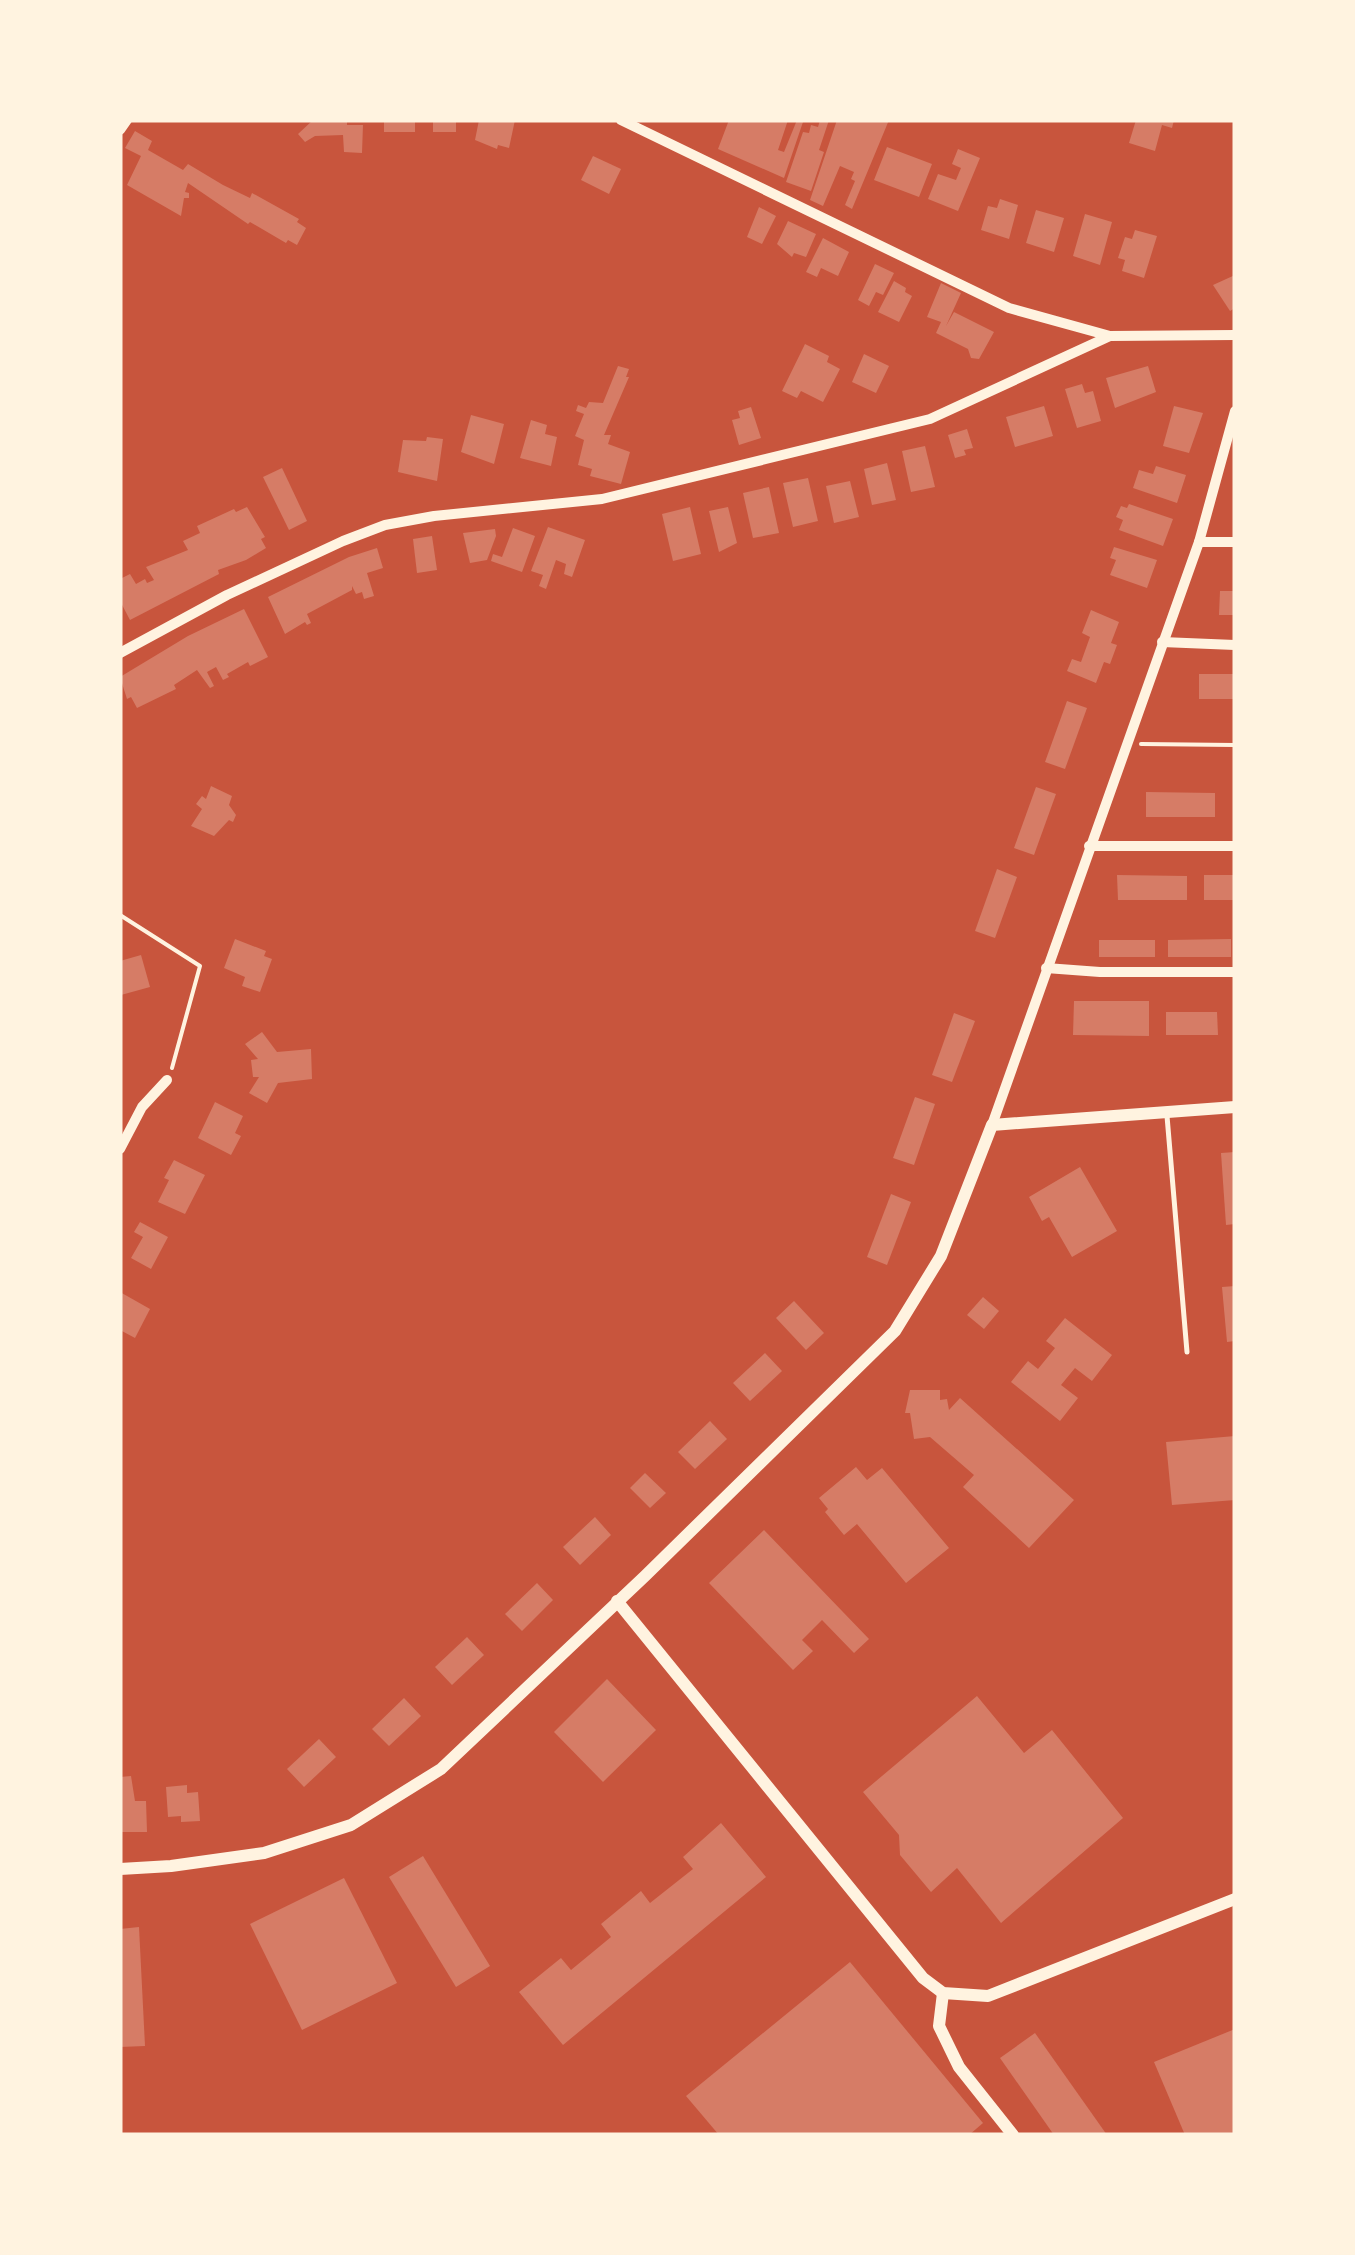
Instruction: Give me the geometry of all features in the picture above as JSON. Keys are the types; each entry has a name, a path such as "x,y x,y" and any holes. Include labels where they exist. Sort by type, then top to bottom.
{"street":[{"path":"120,130 128,120"},
{"path":"621,120 1009,308 1110,336 1235,335"},
{"path":"120,653 227,595 366,532 422,518 602,499 930,419 1110,336"},
{"path":"120,1869 264,1853 350,1825 441,1769 894,1332 941,1256 992,1125 1199,542 1235,411"},
{"path":"1199,542 1235,542"},
{"path":"1162,642 1235,645"},
{"path":"1089,846 1235,846"},
{"path":"1046,968 1235,972"},
{"path":"120,1149 142,1107 168,1080"},
{"path":"992,1125 1235,1107"},
{"path":"617,1602 923,1978 943,1993 988,1996 1235,1899"},
{"path":"943,1993 939,2026 959,2068 1013,2135"}],"lane":[{"path":"1167,1114 1187,1352"}],"path":[{"path":"1126,744 1235,746"},
{"path":"120,916 200,966 168,1080"}],"building":[{"path":"313,120 347,120 347,125 363,125 362,153 344,152 343,135 315,136 305,142 298,134"},
{"path":"384,120 415,120 415,132 384,132"},
{"path":"433,120 456,120 456,132 433,132"},
{"path":"479,120 515,120 509,148 498,145 497,149 475,140"},
{"path":"729,120 788,120 778,150 784,152 797,120 803,122 784,178 718,149"},
{"path":"820,120 829,120 819,150 824,152 811,191 786,182 803,132 809,133 811,125 818,127"},
{"path":"837,120 889,120 852,209 845,205 855,181 851,179 854,172 840,166 823,206 810,200"},
{"path":"1136,120 1174,120 1172,128 1162,125 1155,151 1129,143"},
{"path":"135,131 152,141 148,150 183,170 188,164 223,185 250,198 252,193 299,219 297,222 306,228 297,245 248,224 188,183 185,192 189,198 184,198 181,216 127,185 141,156 125,148"},
{"path":"887,147 932,164 919,197 874,180"},
{"path":"958,149 980,158 958,211 928,199 938,174 956,180 961,168 952,164"},
{"path":"593,156 621,169 609,194 581,180"},
{"path":"1000,199 1018,205 1009,239 981,230 988,206 997,208"},
{"path":"759,207 776,216 762,244 747,237"},
{"path":"1036,210 1064,218 1054,252 1026,243"},
{"path":"1085,214 1112,222 1100,265 1073,256"},
{"path":"788,221 816,234 806,257 794,253 792,257 777,244"},
{"path":"1135,230 1157,236 1144,278 1122,271 1125,260 1118,258 1125,237 1132,239"},
{"path":"823,238 849,252 838,276 821,268 817,277 806,272"},
{"path":"875,264 894,273 883,295 876,292 869,306 858,300"},
{"path":"1235,275 1235,308 1230,311 1213,285"},
{"path":"894,281 912,296 899,322 878,312"},
{"path":"941,283 961,293 946,326 954,312 994,332 979,359 971,358 968,349 936,333 941,322 927,317"},
{"path":"805,344 829,356 827,362 840,369 823,402 801,391 797,398 782,391"},
{"path":"864,354 889,366 876,393 852,382"},
{"path":"618,366 629,369 629,377 604,435 611,435 608,444 630,452 621,484 590,476 592,469 578,465 584,440 575,436 584,414 576,411 578,405 586,408 589,402 603,403"},
{"path":"1148,366 1156,392 1115,408 1106,378"},
{"path":"1082,384 1085,393 1093,391 1101,421 1077,428 1065,389"},
{"path":"1044,406 1053,436 1015,447 1006,417"},
{"path":"1174,406 1203,413 1189,453 1163,446"},
{"path":"751,407 761,438 739,445 732,420 740,418 738,411"},
{"path":"471,415 504,424 494,464 461,452"},
{"path":"531,420 547,425 545,434 557,437 551,466 520,458"},
{"path":"967,429 973,448 955,458 948,435"},
{"path":"427,437 443,439 437,481 398,472 403,440 426,441"},
{"path":"925,446 935,487 911,492 902,451"},
{"path":"887,463 896,500 872,505 864,469"},
{"path":"1156,466 1186,475 1177,503 1133,488 1139,470 1153,474"},
{"path":"282,468 307,521 289,530 263,477"},
{"path":"808,478 818,521 793,527 783,483"},
{"path":"850,481 859,517 834,523 826,486"},
{"path":"769,487 779,533 753,538 743,493"},
{"path":"1129,504 1173,519 1163,546 1119,530 1123,520 1116,517 1121,506 1127,508"},
{"path":"247,507 265,537 261,539 266,548 218,570 219,574 130,620 120,601 120,579 130,574 136,584 154,580 146,567 188,550 183,541 200,533 197,526"},
{"path":"690,507 701,554 673,561 662,514"},
{"path":"728,507 737,543 719,552 709,511"},
{"path":"548,527 585,540 572,577 564,574 566,564 556,560 546,589 539,586 543,575 531,571"},
{"path":"513,528 535,536 522,572 491,561 493,554 502,557"},
{"path":"495,529 487,560 470,563 463,533"},
{"path":"432,536 437,570 417,573 413,539"},
{"path":"1114,547 1157,560 1147,588 1110,575 1116,560 1110,558"},
{"path":"377,548 383,568 367,573 374,596 364,599 362,592 356,594 352,586 352,590 307,614 311,623 305,622 285,634 268,597 349,557"},
{"path":"1220,591 1235,591 1235,615 1219,615"},
{"path":"244,609 268,657 250,666 248,662 223,680 216,667 207,672 214,686 210,688 197,670 174,685 176,689 137,708 131,697 127,699 120,677 188,636"},
{"path":"1091,610 1119,622 1111,643 1117,645 1110,664 1104,662 1096,683 1067,671 1072,659 1081,662 1090,637 1082,633"},
{"path":"1199,674 1235,674 1235,699 1199,699"},
{"path":"1067,701 1087,708 1065,769 1045,762"},
{"path":"211,786 232,796 229,805 236,815 214,836 191,826 202,809 196,804 202,796 206,799"},
{"path":"1036,787 1056,794 1034,855 1014,848"},
{"path":"1146,792 1215,793 1215,817 1146,817"},
{"path":"997,869 1017,877 995,938 975,931"},
{"path":"1117,875 1187,876 1187,900 1118,900"},
{"path":"1204,875 1235,875 1235,900 1204,900"},
{"path":"235,939 266,951 264,956 272,959 260,992 242,986 245,977 224,968"},
{"path":"1231,939 1231,957 1168,957 1168,940"},
{"path":"1099,940 1155,940 1155,957 1099,957"},
{"path":"141,955 150,987 121,995 120,961"},
{"path":"1074,1001 1149,1001 1149,1036 1073,1035"},
{"path":"1166,1012 1217,1012 1218,1035 1166,1035"},
{"path":"954,1013 975,1021 952,1082 932,1075"},
{"path":"262,1032 277,1052 311,1049 312,1079 278,1083 267,1103 249,1093 259,1077 253,1077 251,1060 258,1059 245,1044"},
{"path":"915,1097 935,1104 914,1165 893,1158"},
{"path":"215,1102 243,1116 235,1133 241,1136 231,1155 198,1138"},
{"path":"1235,1152 1235,1224 1226,1225 1221,1153"},
{"path":"174,1160 205,1175 185,1214 158,1202"},
{"path":"1080,1167 1117,1231 1072,1257 1049,1217 1042,1221 1029,1197"},
{"path":"891,1194 911,1202 887,1265 867,1257"},
{"path":"140,1222 168,1237 151,1269 131,1258 143,1237 134,1232"},
{"path":"1235,1286 1235,1341 1227,1342 1222,1287"},
{"path":"120,1292 150,1309 135,1338 120,1330"},
{"path":"983,1297 999,1311 984,1329 967,1315"},
{"path":"794,1301 824,1333 806,1350 776,1318"},
{"path":"1065,1318 1112,1355 1092,1381 1075,1368 1061,1385 1078,1398 1060,1421 1011,1382 1028,1361 1038,1369 1055,1348 1046,1341"},
{"path":"765,1353 782,1371 750,1401 733,1383"},
{"path":"910,1390 940,1390 940,1400 947,1399 949,1410 960,1398 1074,1500 1029,1548 963,1487 974,1475 930,1437 914,1439 910,1413 905,1413"},
{"path":"710,1421 727,1439 695,1469 678,1452"},
{"path":"1235,1436 1235,1500 1172,1505 1166,1442"},
{"path":"856,1467 867,1480 882,1468 949,1548 906,1583 857,1524 844,1535 825,1512 828,1509 819,1498"},
{"path":"645,1473 666,1493 650,1508 630,1488"},
{"path":"595,1517 611,1535 580,1565 563,1547"},
{"path":"764,1530 869,1639 854,1653 822,1620 802,1640 813,1651 793,1670 709,1583"},
{"path":"537,1583 553,1600 522,1631 505,1614"},
{"path":"467,1637 484,1655 452,1685 435,1667"},
{"path":"607,1679 656,1730 603,1782 554,1732"},
{"path":"977,1696 1024,1753 1052,1730 1123,1818 1001,1923 957,1868 931,1892 900,1855 899,1835 863,1792"},
{"path":"404,1698 421,1716 389,1746 372,1729"},
{"path":"319,1739 336,1757 304,1787 287,1769"},
{"path":"131,1776 135,1801 146,1801 147,1832 120,1832 120,1777"},
{"path":"187,1785 187,1793 198,1792 200,1821 181,1822 181,1816 168,1817 166,1787"},
{"path":"721,1823 766,1877 563,2045 519,1992 561,1958 571,1970 611,1937 601,1924 641,1891 650,1903 693,1869 683,1857"},
{"path":"423,1856 490,1966 456,1987 389,1877"},
{"path":"344,1878 397,1983 302,2030 250,1924"},
{"path":"139,1927 145,2046 120,2047 120,1929"},
{"path":"850,1962 983,2123 969,2135 719,2135 686,2096"},
{"path":"1235,2029 1235,2135 1185,2135 1154,2062"},
{"path":"1035,2033 1107,2135 1054,2135 1000,2058"}]}
